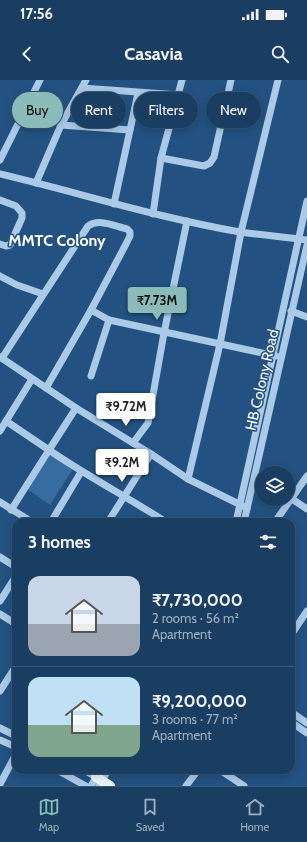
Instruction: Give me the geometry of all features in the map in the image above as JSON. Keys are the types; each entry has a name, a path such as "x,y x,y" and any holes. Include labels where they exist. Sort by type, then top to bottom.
{"street":[{"path":"0,160 40,80"},
{"path":"63,123 86,80"},
{"path":"180,92 182,80"},
{"path":"162,158 204,166 210,163 214,157 230,80"},
{"path":"188,479 220,344 241,232 278,80"},
{"path":"82,88 134,93"},
{"path":"114,204 134,112"},
{"path":"63,125 130,130"},
{"path":"36,182 61,128"},
{"path":"153,214 162,158 170,128"},
{"path":"0,174 36,182 153,214 241,232 307,240"},
{"path":"0,200 20,209 22,218 10,245 6,246 0,244"},
{"path":"238,518 244,507 272,355 307,201"},
{"path":"133,443 148,423 164,333 187,221"},
{"path":"46,388 91,310 130,236 130,232 127,229 99,222 92,223 88,226 1,357 32,379 76,408 151,454 188,479 244,507"},
{"name":"HB Colony Road","path":"244,518 244,507 307,245"},
{"path":"0,276 17,285 43,294"},
{"path":"91,310 109,320 280,357"},
{"path":"291,311 307,317"},
{"path":"91,376 109,320"},
{"path":"0,431 32,379"},
{"path":"12,510 76,408"},
{"path":"6,421 80,472 124,496 160,518"},
{"path":"110,518 151,454"},
{"path":"53,518 80,472"},
{"path":"295,494 307,476"},
{"path":"295,501 307,509"},
{"path":"0,502 25,518"},
{"path":"278,518 287,506"},
{"path":"0,557 12,564"},
{"path":"0,601 12,582"},
{"path":"0,614 12,622"},
{"path":"295,630 306,616"},
{"path":"0,691 12,672"},
{"path":"295,715 307,723"},
{"path":"295,725 307,733"},
{"path":"0,728 12,734"},
{"path":"0,740 12,745"},
{"path":"0,784 12,762"},
{"path":"64,774 86,786"},
{"path":"89,774 99,781"},
{"path":"186,786 195,774"},
{"path":"226,774 244,786"}],"shaded area":[{"path":"52,451 74,467 50,505 27,489"}],"district":[{"name":"MMTC Colony","path":"57,240"}]}
